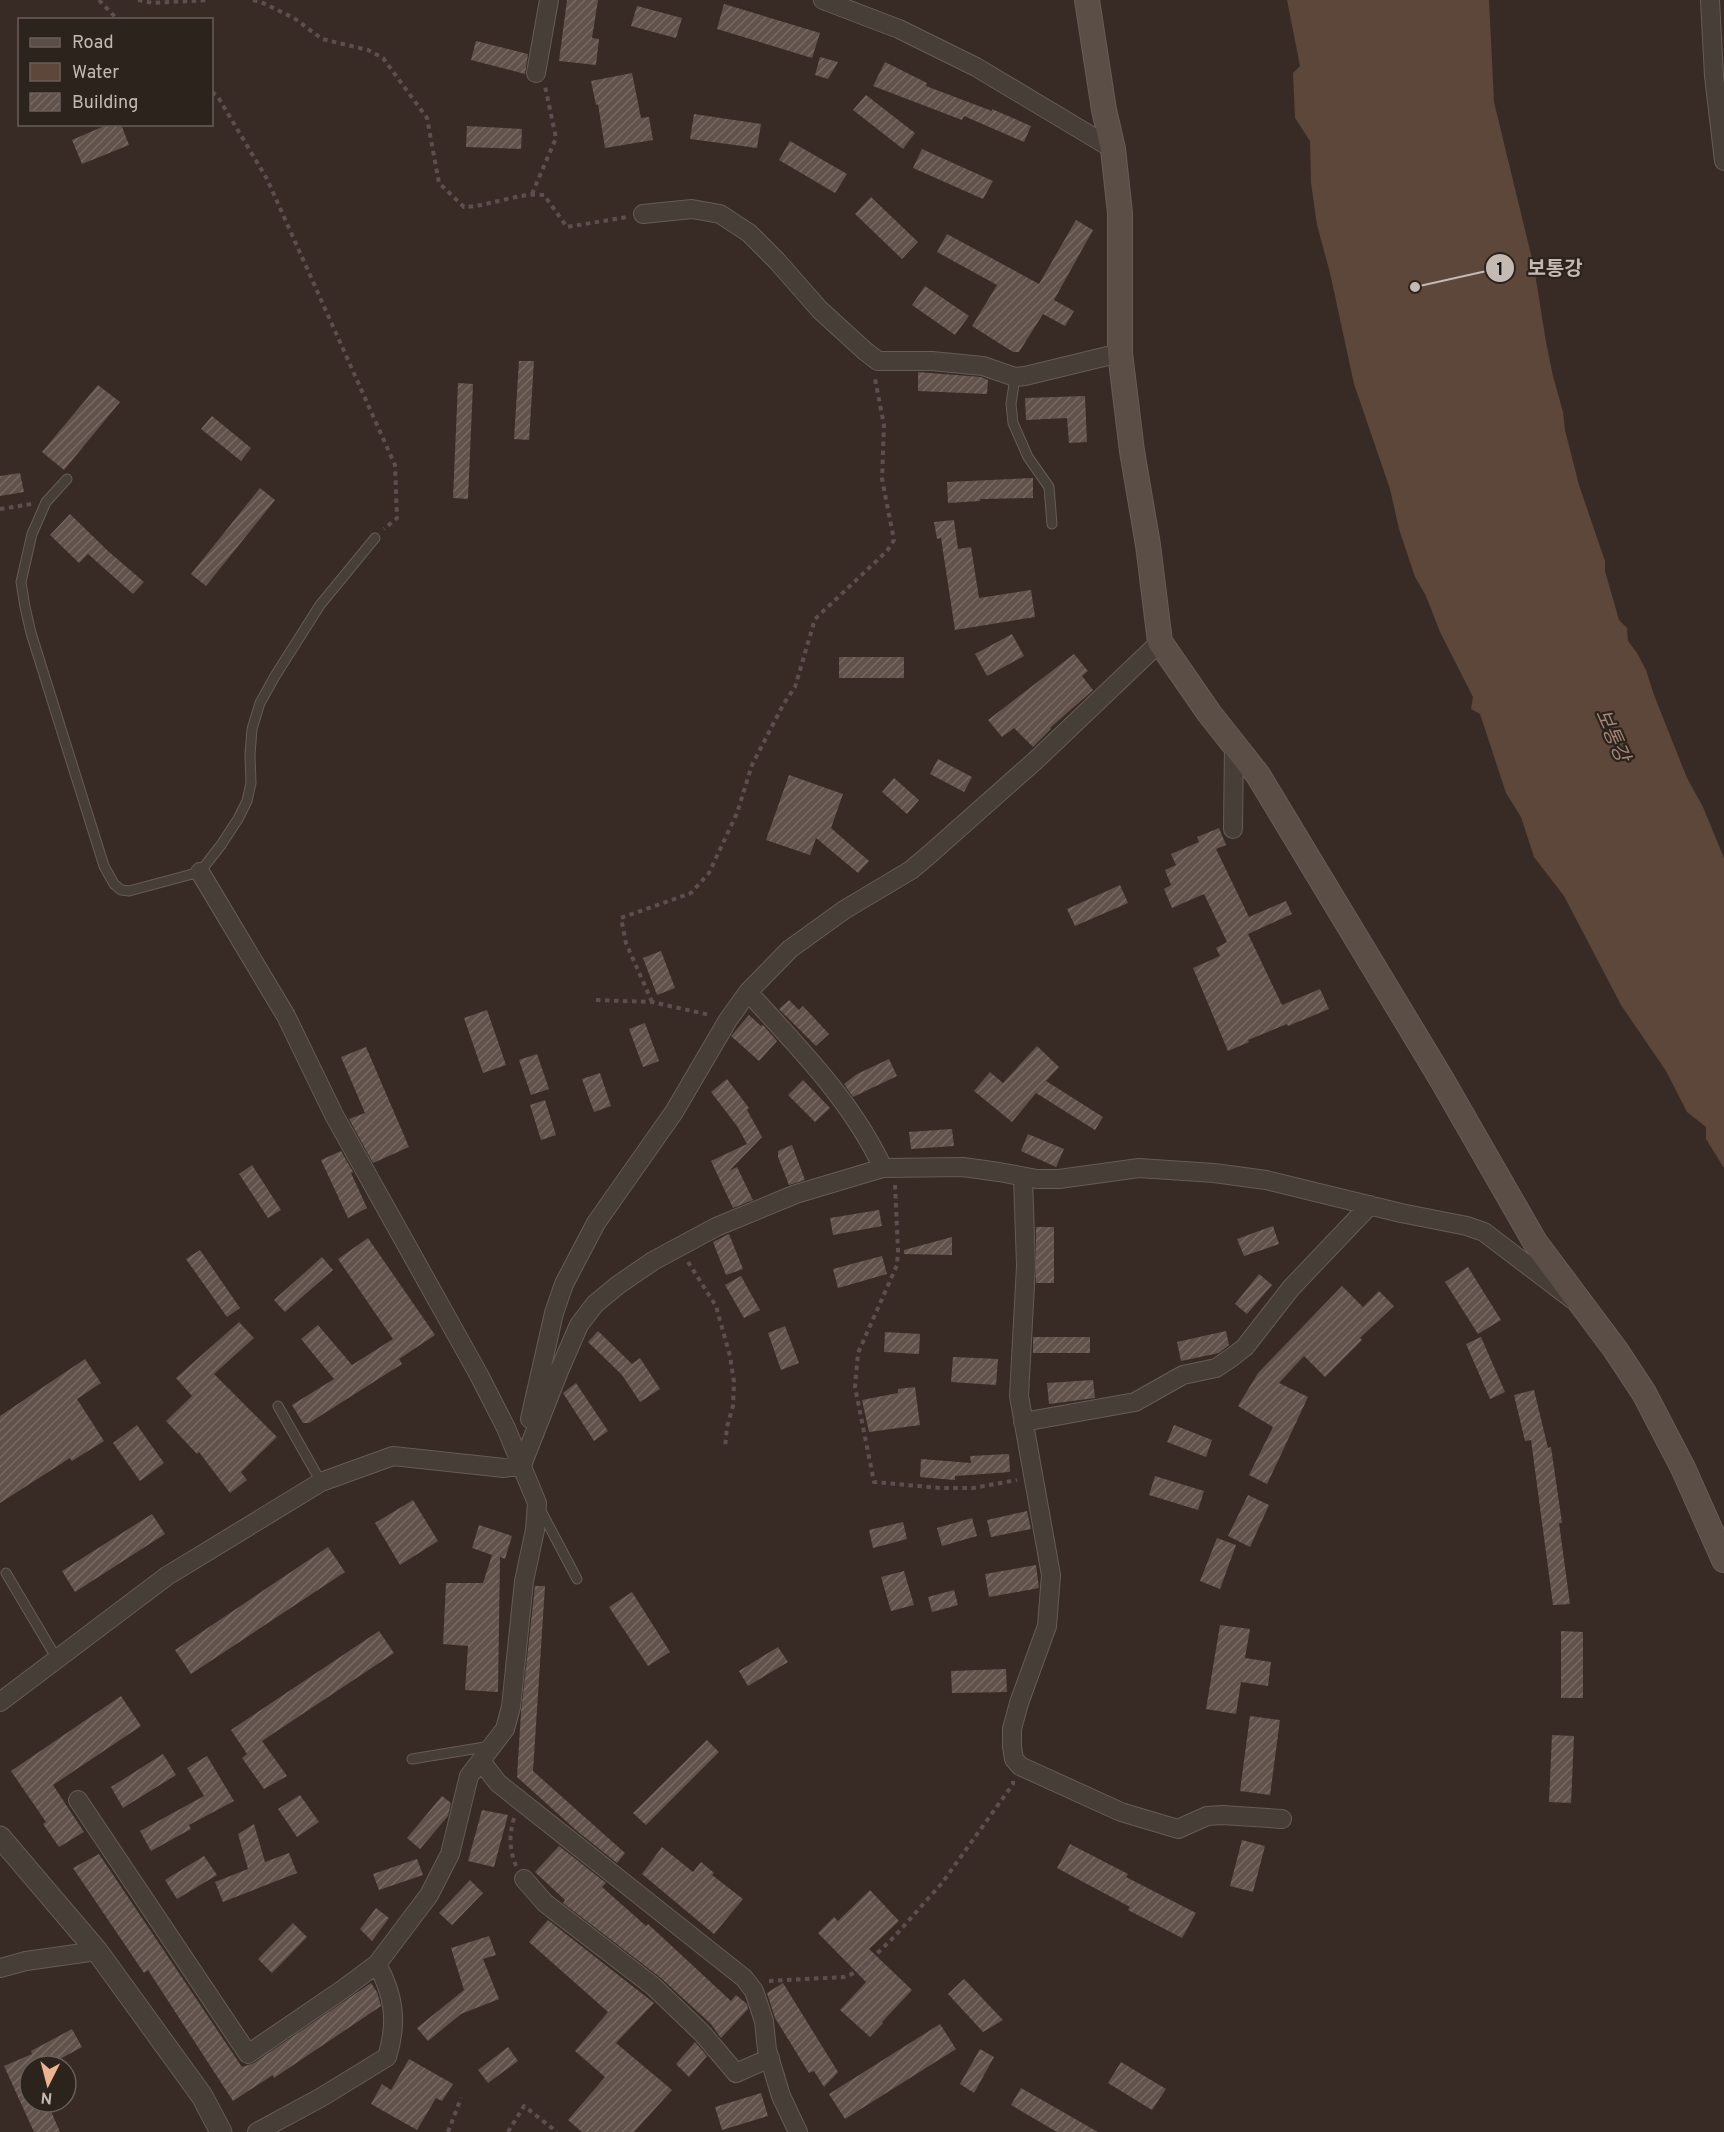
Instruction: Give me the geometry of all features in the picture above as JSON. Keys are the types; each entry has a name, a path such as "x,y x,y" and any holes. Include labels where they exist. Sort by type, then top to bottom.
{"main road":[{"path":"1087,0 1104,110 1113,149 1120,213 1120,353 1160,642 1209,713 1258,775 1442,1080 1536,1242 1615,1349 1644,1393 1683,1468 1724,1560"}],"street":[{"path":"536,73 549,0"},
{"path":"823,0 898,29 976,67 1113,149"},
{"path":"1710,0 1714,76 1724,161"},
{"path":"643,214 692,209 720,214 749,233 820,310 878,361 932,361 983,366 1015,377 1120,353"},
{"path":"522,1465 541,1366 564,1284 596,1223 674,1112 728,1020 748,992 790,949 844,910 911,870 930,854 1044,753 1160,642"},
{"path":"1233,828 1234,745"},
{"path":"78,1800 248,2054 377,1964 429,1895 450,1854 470,1776 505,1729 511,1707 524,1581 535,1530 537,1503 506,1428 479,1375 334,1115 285,1016 200,872"},
{"path":"748,992 819,1070 888,1168"},
{"path":"522,1465 579,1325 595,1305 618,1285 653,1261 716,1227 796,1194 888,1168 963,1167 1023,1178 1059,1179 1139,1168 1166,1168 1266,1180 1467,1226 1484,1233 1583,1307"},
{"path":"1023,1178 1026,1266 1019,1396 1051,1575 1047,1626 1012,1729 1014,1759 1020,1766 1121,1812 1178,1829 1207,1816 1282,1819"},
{"path":"1023,1422 1135,1402 1183,1375 1216,1368 1224,1363 1245,1347 1291,1288 1370,1205"},
{"path":"0,1702 167,1576 321,1482 393,1456 504,1468 522,1465"},
{"path":"481,1761 498,1783 754,1991 764,2021 770,2058 781,2096 798,2132"},
{"path":"0,1836 98,1951 202,2096 221,2132"},
{"path":"524,1879 545,1903 652,1986 702,2033 736,2073 770,2058"},
{"path":"0,1968 26,1961 98,1951"},
{"path":"257,2132 320,2098 387,2057 392,2042 393,2008 388,1984 377,1964"}],"lane":[{"path":"1015,377 1011,404 1013,423 1028,457 1049,487 1052,524"},
{"path":"67,480 46,502 32,534 21,582 31,633 104,866 114,884 121,890 129,891 200,872 221,845 247,801 251,783 252,729 260,703 320,605 375,538"},
{"path":"278,1406 321,1482"},
{"path":"537,1503 577,1579"},
{"path":"6,1573 57,1659"},
{"path":"412,1760 493,1745"}],"path":[{"path":"99,0 116,18"},
{"path":"138,0 153,3 208,0"},
{"path":"253,0 294,18 322,39 368,50 383,58 427,118 439,183 464,207 532,194 544,195 567,227 643,214"},
{"path":"532,194 556,138 543,75 536,73"},
{"path":"213,93 218,97 267,179 395,465 397,518 375,538"},
{"path":"652,1002 626,943 621,918 691,893 709,873 737,813 752,765 783,705 795,687 815,619 887,551 894,540 882,479 884,424 874,372 878,361"},
{"path":"0,509 46,502"},
{"path":"596,1000 652,1002 728,1020"},
{"path":"888,1168 898,1224 897,1265 858,1353 855,1387 874,1482 940,1488 973,1488 1033,1477"},
{"path":"678,1247 716,1306 730,1356 734,1382 733,1406 727,1426 725,1448"},
{"path":"747,1983 844,1977 859,1971 894,1937 942,1883 1013,1784 1014,1759"},
{"path":"520,1800 510,1832 509,1849 524,1879"},
{"path":"448,2132 461,2098"},
{"path":"507,2132 524,2106 557,2132"}],"water":[{"path":"1287,0 1489,0 1494,102 1534,267 1553,376 1579,485 1605,561 1605,571 1619,620 1627,628 1628,641 1646,670 1687,778 1703,807 1724,858 1724,1168 1706,1139 1706,1127 1687,1112 1666,1071 1621,1005 1564,896 1534,857 1521,817 1506,793 1480,714 1471,709 1473,697 1415,577 1399,529 1390,489 1354,384 1317,225 1311,183 1310,141 1295,118 1293,73 1300,66"}],"building":[{"path":"567,0 598,0 592,38 599,39 596,65 559,61"},
{"path":"724,4 820,33 812,58 717,29"},
{"path":"637,6 682,18 676,38 631,26"},
{"path":"476,41 528,54 525,74 471,60"},
{"path":"820,57 838,62 828,79 815,75"},
{"path":"885,62 927,83 926,86 992,111 992,109 1031,126 1024,142 964,116 962,120 873,86"},
{"path":"632,73 641,118 649,117 653,140 605,148 598,104 596,105 591,81"},
{"path":"866,95 915,133 903,149 853,110"},
{"path":"694,114 761,124 757,148 690,139"},
{"path":"104,126 122,126 129,145 82,164 72,140"},
{"path":"467,126 522,129 521,149 466,147"},
{"path":"790,141 847,174 835,193 779,160"},
{"path":"922,149 993,181 983,199 913,168"},
{"path":"871,197 918,242 902,259 855,214"},
{"path":"1076,220 1093,230 1054,300 1074,311 1065,326 1043,314 1019,352 1013,352 972,326 997,285 937,252 947,234 1039,284"},
{"path":"925,286 969,316 955,335 912,305"},
{"path":"519,361 534,361 529,440 514,439"},
{"path":"918,372 981,377 988,380 987,394 918,391"},
{"path":"458,383 473,384 468,499 453,498"},
{"path":"98,385 120,402 64,470 42,452"},
{"path":"1085,396 1087,442 1069,443 1067,418 1026,420 1025,398"},
{"path":"212,416 251,448 241,461 201,429"},
{"path":"20,473 24,492 0,496 0,476"},
{"path":"1033,478 1033,498 980,499 980,501 948,503 947,482"},
{"path":"260,488 275,500 206,586 191,574"},
{"path":"70,514 144,582 133,594 88,554 79,563 50,535"},
{"path":"954,520 958,549 971,547 979,598 1031,590 1035,617 955,630 941,538 937,539 934,522"},
{"path":"1012,634 1024,656 987,676 975,654"},
{"path":"1074,654 1088,671 1082,676 1093,690 1050,728 1033,747 1014,728 1002,737 988,720"},
{"path":"839,657 904,657 904,678 839,678"},
{"path":"938,759 972,777 964,792 930,774"},
{"path":"789,775 843,794 831,828 869,861 858,873 816,838 810,855 766,840"},
{"path":"894,778 919,800 907,814 882,792"},
{"path":"1219,828 1226,845 1216,849 1249,917 1286,901 1292,914 1248,934 1282,1005 1320,989 1329,1009 1248,1040 1249,1042 1228,1051 1193,968 1220,956 1216,948 1227,942 1204,894 1172,908 1164,889 1171,885 1165,870 1176,865 1171,854 1199,842 1197,837"},
{"path":"1120,885 1128,903 1075,926 1067,909"},
{"path":"661,951 675,988 657,995 643,958"},
{"path":"789,1000 799,1010 803,1006 829,1034 816,1046 779,1009"},
{"path":"487,1010 506,1065 483,1073 464,1018"},
{"path":"749,1015 761,1026 763,1025 777,1041 759,1061 731,1036"},
{"path":"645,1023 659,1061 643,1067 629,1029"},
{"path":"1037,1046 1059,1067 1046,1081 1103,1117 1095,1130 1036,1093 1012,1122 974,1091 990,1072 1003,1083"},
{"path":"366,1047 409,1147 373,1163 349,1119 365,1113 341,1057"},
{"path":"537,1054 549,1089 531,1095 519,1060"},
{"path":"889,1059 897,1076 853,1097 844,1084 857,1074"},
{"path":"600,1073 611,1106 594,1112 582,1079"},
{"path":"727,1079 749,1108 747,1110 762,1137 729,1171 737,1167 753,1200 733,1208 711,1161 747,1144 737,1126 711,1092"},
{"path":"803,1080 830,1108 815,1122 788,1095"},
{"path":"545,1100 556,1135 541,1140 530,1105"},
{"path":"952,1129 954,1146 911,1149 909,1132"},
{"path":"1028,1134 1064,1149 1056,1167 1021,1151"},
{"path":"792,1145 805,1180 789,1185 778,1157 778,1151"},
{"path":"341,1151 353,1172 351,1173 367,1208 348,1218 321,1160"},
{"path":"252,1165 281,1210 268,1218 239,1174"},
{"path":"879,1210 882,1226 833,1235 830,1218"},
{"path":"1273,1226 1279,1244 1244,1256 1237,1239"},
{"path":"1036,1227 1054,1227 1054,1283 1036,1283"},
{"path":"729,1234 743,1269 726,1275 713,1242"},
{"path":"952,1237 952,1255 904,1254 904,1250"},
{"path":"368,1238 435,1335 399,1359 402,1364 309,1423 303,1423 292,1405 334,1379 301,1339 318,1325 352,1365 393,1339 338,1259"},
{"path":"200,1250 240,1308 227,1317 186,1259"},
{"path":"882,1256 887,1274 838,1288 833,1269"},
{"path":"322,1257 333,1270 285,1312 274,1300"},
{"path":"1468,1267 1501,1320 1478,1334 1445,1282"},
{"path":"1259,1274 1272,1285 1247,1314 1235,1304"},
{"path":"741,1276 760,1310 744,1318 725,1285"},
{"path":"1342,1286 1363,1307 1379,1291 1394,1306 1360,1338 1362,1340 1325,1377 1304,1356 1279,1383 1308,1397 1267,1484 1249,1475 1273,1427 1238,1406 1258,1373"},
{"path":"239,1322 254,1338 214,1374 277,1437 241,1472 247,1480 230,1493 199,1452 197,1454 166,1421 192,1396 176,1378"},
{"path":"785,1326 799,1363 781,1370 768,1333"},
{"path":"598,1331 632,1364 640,1358 660,1389 640,1402 622,1375 588,1342"},
{"path":"1226,1331 1229,1345 1219,1353 1181,1361 1177,1342"},
{"path":"885,1332 920,1334 919,1354 884,1352"},
{"path":"1033,1337 1090,1337 1090,1353 1033,1353"},
{"path":"1481,1337 1505,1392 1490,1399 1466,1344"},
{"path":"953,1357 998,1359 996,1385 951,1382"},
{"path":"85,1359 101,1383 77,1399 104,1441 72,1461 70,1458 0,1503 0,1416"},
{"path":"1093,1380 1095,1398 1049,1404 1047,1383"},
{"path":"576,1383 608,1431 594,1441 563,1393"},
{"path":"915,1387 920,1425 869,1432 862,1400 898,1393 898,1389"},
{"path":"1534,1390 1548,1448 1551,1447 1570,1604 1553,1605 1531,1440 1525,1441 1514,1395"},
{"path":"137,1425 164,1463 140,1481 113,1443"},
{"path":"1174,1425 1212,1440 1206,1457 1167,1442"},
{"path":"1009,1454 1010,1472 955,1476 955,1480 920,1477 921,1459 971,1463 970,1456"},
{"path":"1155,1476 1204,1491 1198,1510 1149,1495"},
{"path":"1248,1495 1269,1505 1250,1547 1228,1536"},
{"path":"413,1500 438,1541 400,1565 375,1523"},
{"path":"1027,1511 1031,1529 991,1537 987,1520"},
{"path":"152,1514 165,1534 75,1592 62,1571"},
{"path":"972,1518 977,1536 942,1546 937,1528"},
{"path":"903,1522 907,1539 873,1548 869,1530"},
{"path":"479,1525 512,1536 505,1559 500,1557 498,1692 465,1690 468,1646 443,1644 446,1583 483,1583 492,1555 472,1548"},
{"path":"1217,1538 1236,1545 1220,1589 1200,1581"},
{"path":"328,1547 345,1572 191,1674 175,1650"},
{"path":"1036,1565 1039,1588 989,1597 985,1574"},
{"path":"904,1571 914,1605 891,1611 881,1577"},
{"path":"535,1586 545,1586 533,1771 625,1853 617,1863 577,1831 517,1777 521,1712"},
{"path":"954,1590 958,1605 932,1612 928,1597"},
{"path":"632,1592 670,1652 648,1666 609,1607"},
{"path":"1220,1625 1250,1629 1245,1658 1271,1662 1268,1686 1241,1682 1236,1714 1206,1709"},
{"path":"379,1631 394,1653 262,1741 287,1776 264,1789 242,1758 247,1754 231,1730"},
{"path":"1561,1631 1583,1632 1583,1698 1561,1698"},
{"path":"778,1647 788,1662 748,1686 739,1671"},
{"path":"1006,1669 1007,1692 952,1693 951,1671"},
{"path":"121,1696 141,1726 53,1785 84,1832 59,1847 43,1824 46,1822 11,1771"},
{"path":"1250,1716 1280,1720 1270,1795 1240,1791"},
{"path":"1552,1735 1574,1736 1571,1803 1549,1802"},
{"path":"707,1740 719,1752 646,1825 633,1813"},
{"path":"163,1754 176,1775 123,1808 111,1787"},
{"path":"207,1756 234,1801 189,1825 191,1829 151,1851 140,1831 204,1796 187,1768"},
{"path":"300,1795 319,1822 297,1837 278,1809"},
{"path":"442,1796 451,1803 448,1816 420,1849 407,1838"},
{"path":"482,1810 508,1815 494,1867 468,1861"},
{"path":"254,1824 265,1862 289,1853 297,1873 223,1902 215,1882 248,1869 238,1834"},
{"path":"1242,1840 1265,1846 1253,1892 1230,1886"},
{"path":"1070,1844 1128,1874 1126,1877 1196,1913 1182,1938 1128,1910 1130,1907 1057,1868"},
{"path":"559,1846 606,1883 602,1887 646,1926 648,1924 731,2001 736,1995 747,2004 748,2009 721,2038 711,2024 661,1978 563,1903 565,1900 535,1872"},
{"path":"662,1847 693,1872 701,1862 714,1873 712,1875 743,1899 714,1934 642,1874"},
{"path":"99,1854 242,2067 254,2063 371,1983 377,1992 381,2006 274,2078 273,2075 233,2101 148,1970 144,1973 73,1868"},
{"path":"204,1856 217,1875 177,1899 165,1880"},
{"path":"417,1859 423,1875 379,1890 373,1874"},
{"path":"470,1880 483,1893 452,1925 439,1913"},
{"path":"870,1890 899,1921 869,1949 912,1990 870,2037 840,2010 866,1982 818,1933 834,1917 838,1921"},
{"path":"376,1908 389,1918 372,1941 360,1929"},
{"path":"548,1920 654,2003 616,2043 672,2090 634,2132 582,2132 568,2120 605,2077 575,2051 608,2012 529,1942"},
{"path":"293,1923 307,1937 272,1973 258,1959"},
{"path":"489,1936 496,1955 483,1959 499,1999 461,2014 428,2041 417,2028 464,1990 451,1948"},
{"path":"964,1979 1003,2020 983,2032 948,1994"},
{"path":"783,1983 838,2072 824,2087 814,2071 809,2073 775,2018 767,1993"},
{"path":"940,2024 956,2049 845,2119 829,2094"},
{"path":"72,2029 82,2047 69,2054 32,2054 31,2051"},
{"path":"695,2042 707,2056 689,2077 676,2064"},
{"path":"508,2047 518,2061 488,2083 478,2070"},
{"path":"980,2049 994,2057 974,2093 960,2084"},
{"path":"409,2059 453,2084 442,2101 436,2098 417,2130 371,2104 382,2084 391,2090"},
{"path":"18,2060 18,2097 4,2066"},
{"path":"1121,2062 1166,2089 1152,2110 1108,2083"},
{"path":"1021,2088 1098,2132 1057,2132 1011,2105"},
{"path":"761,2093 768,2116 722,2130 715,2107"},
{"path":"26,2114 52,2114 60,2132 34,2132"}],"place":[{"name":"보통강","path":"1415,287"}]}
